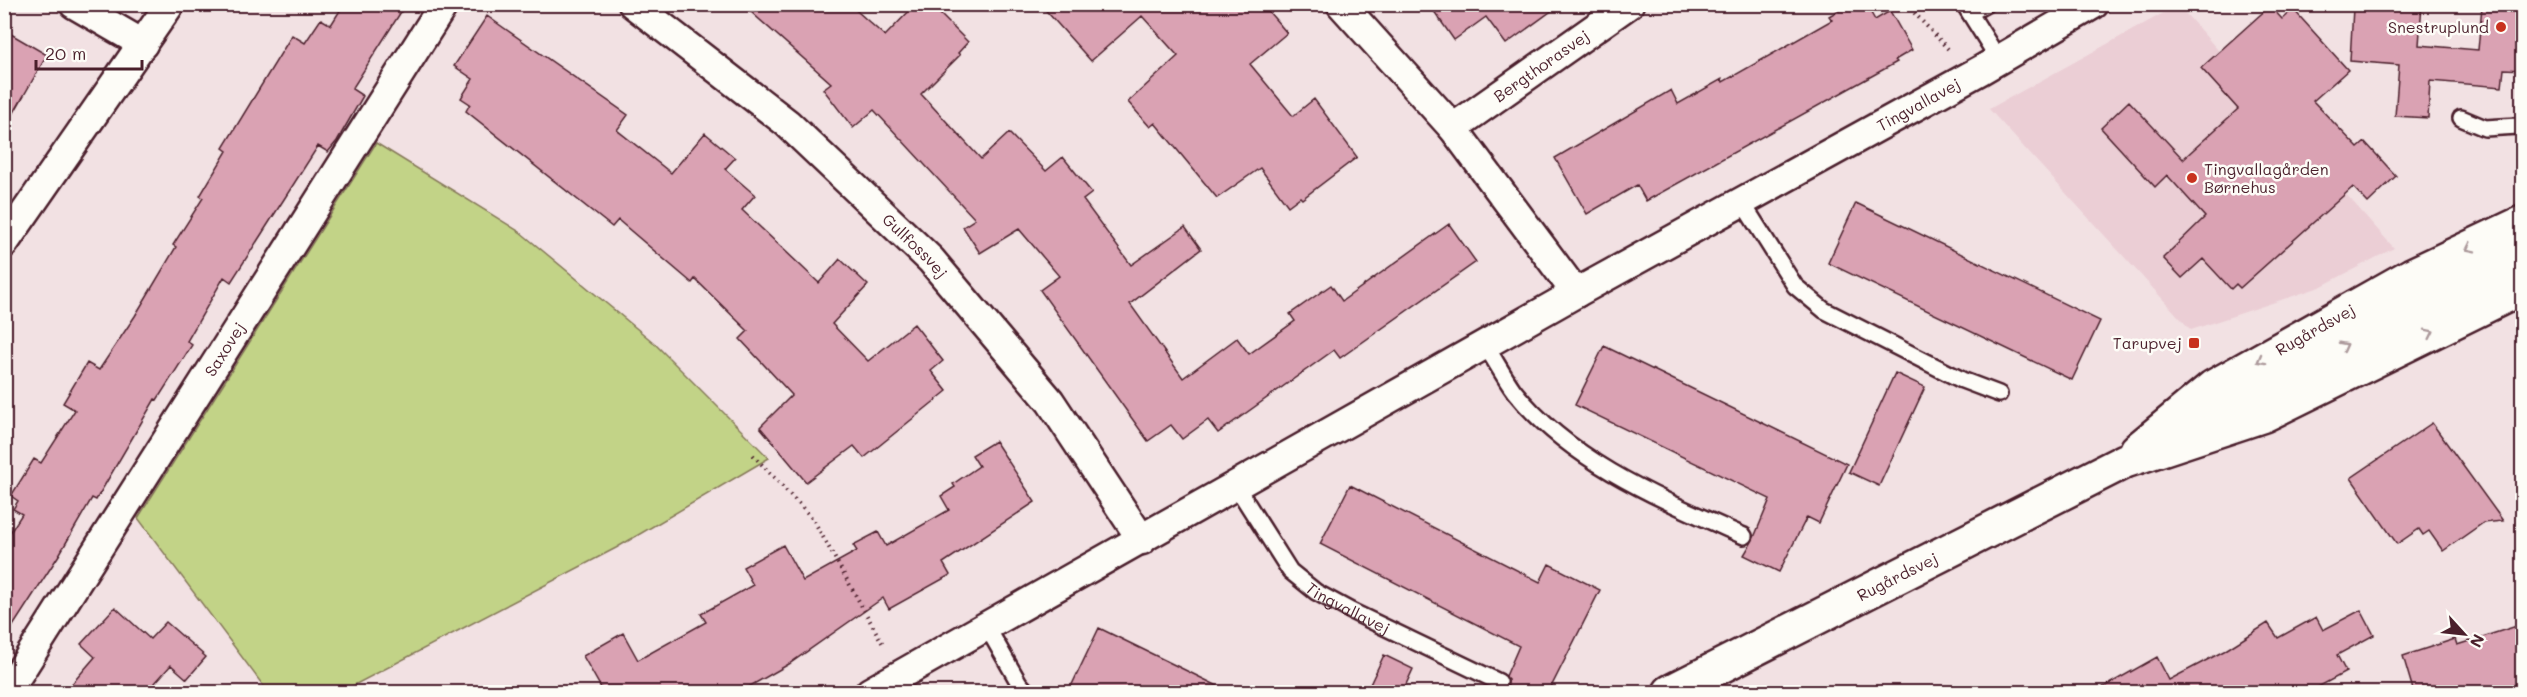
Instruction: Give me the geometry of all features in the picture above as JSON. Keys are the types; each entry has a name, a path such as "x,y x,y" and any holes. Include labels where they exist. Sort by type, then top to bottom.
{"main road":[{"name":"Rugårdsvej","path":"2124,461 2213,387 2412,275 2523,223"},
{"path":"2124,461 2523,252"},
{"name":"Rugårdsvej","path":"1670,693 2124,461 2264,415 2523,288"}],"street":[{"path":"74,4 143,44"},
{"path":"4,243 170,4"},
{"name":"Saxovej","path":"8,693 444,4"},
{"name":"Gullfossvej","path":"633,4 787,123 931,260 1050,401 1142,540"},
{"path":"1341,4 1453,128 1576,293"},
{"name":"Bergthorasvej","path":"1453,128 1629,4"},
{"name":"Tingvallavej","path":"870,693 1576,293 1999,60 2094,4"}],"lane":[{"path":"1986,4 1967,9 1999,60"},
{"path":"2461,118 2485,128 2518,126 2523,123"},
{"path":"1742,202 1795,286 1824,310 1930,365 1999,394"},
{"path":"1485,345 1514,391 1569,445 1619,478 1744,536"},
{"name":"Tingvallavej","path":"1236,486 1290,571 1316,592 1499,682"},
{"path":"987,627 1027,693"}],"path":[{"path":"1906,4 1972,75"},
{"path":"753,455 813,519 900,675"}],"shaded area":[{"name":"Tingvallagården Børnehus","path":"2178,5 2394,248 2320,287 2191,330 1989,109"}],"green space":[{"path":"376,143 520,232 653,342 769,458 616,548 341,692 268,692 138,518"}],"building":[{"path":"344,4 406,4 352,89 363,96 337,141 328,152 318,146 231,282 224,277 187,341 192,345 157,400 155,399 96,500 92,498 59,555 4,640 4,542 22,514 13,509 18,501 11,496 34,459 41,463 75,410 63,403 87,363 99,370 135,316 176,247 173,245 203,198 200,196 227,151 223,148 292,35 305,43 321,19 331,25"},
{"path":"742,4 849,4 885,36 916,4 930,4 968,42 958,53 960,55 921,94 981,159 1009,133 1046,171 1063,157 1092,193 1083,200 1131,265 1185,227 1201,249 1130,304 1183,378 1237,338 1249,354 1295,321 1290,314 1331,285 1342,301 1449,224 1476,262 1340,358 1334,350 1218,433 1208,420 1182,439 1171,425 1148,441 1040,290 1059,276 1019,229 980,253 963,227 975,219 874,110 853,128 823,89 831,83"},
{"path":"1040,4 1262,4 1287,33 1250,64 1293,116 1314,99 1357,157 1302,199 1300,197 1288,206 1260,168 1217,198 1155,123 1150,127 1128,102 1178,56 1142,16 1091,61"},
{"path":"1429,4 1561,4 1506,44 1486,17 1454,40"},
{"path":"1849,4 1866,4 1875,20 1890,11 1912,50 1895,60 1897,62 1646,201 1637,185 1587,214 1555,158 1671,90 1678,104 1722,79 1723,82 1832,20 1829,16"},
{"path":"2374,4 2422,4 2419,45 2478,50 2482,6 2523,9 2523,70 2504,69 2502,87 2430,81 2428,118 2395,116 2399,65 2350,61 2353,8 2374,9"},
{"path":"2270,6 2282,19 2293,9 2348,70 2313,101 2358,148 2365,142 2396,176 2368,203 2353,187 2240,288 2236,284 2231,289 2203,259 2182,278 2163,258 2205,217 2167,175 2155,187 2101,128 2129,101 2183,159 2238,109 2201,68"},
{"path":"487,16 628,115 617,130 671,173 705,133 735,158 725,169 755,195 742,210 819,283 840,259 868,285 832,324 868,361 914,324 943,361 931,371 947,391 864,458 854,446 806,482 760,427 792,395 740,339 748,331 695,279 692,283 618,220 612,227 466,111 470,104 461,98 473,79 454,66"},
{"path":"4,30 47,55 4,130"},
{"path":"1856,203 2100,321 2072,380 1828,263"},
{"path":"1604,346 1847,464 1819,523 1807,517 1779,572 1744,555 1753,540 1770,499 1575,405"},
{"path":"1895,373 1925,387 1879,486 1849,472"},
{"path":"2432,423 2503,521 2483,523 2443,551 2429,531 2423,535 2419,529 2397,544 2351,478"},
{"path":"995,441 1035,502 943,563 950,575 889,609 883,598 789,664 738,693 604,693 583,656 623,633 638,660 706,622 701,614 753,585 743,567 783,545 803,581 857,551 853,545 878,532 886,546 949,510 941,496 955,487 953,484 979,466 972,455"},
{"path":"1350,485 1540,582 1549,564 1600,590 1548,693 1498,693 1508,686 1506,676 1519,646 1320,544"},
{"path":"115,607 150,639 166,622 206,657 187,679 171,665 146,693 64,693 95,657 81,644"},
{"path":"2361,610 2374,635 2337,655 2346,672 2307,693 2093,693 2157,657 2169,680 2224,651 2268,623 2278,638 2316,617 2323,630"},
{"path":"2523,624 2523,693 2414,693 2403,656 2455,639 2457,645"},
{"path":"1099,628 1232,693 1068,693"},
{"path":"1384,655 1413,669 1402,693 1366,693"}],"place":[{"name":"Snestruplund","path":"2501,27"},
{"name":"Tingvallagården Børnehus","path":"2192,178"},
{"name":"Tarupvej","path":"2194,343"}]}
